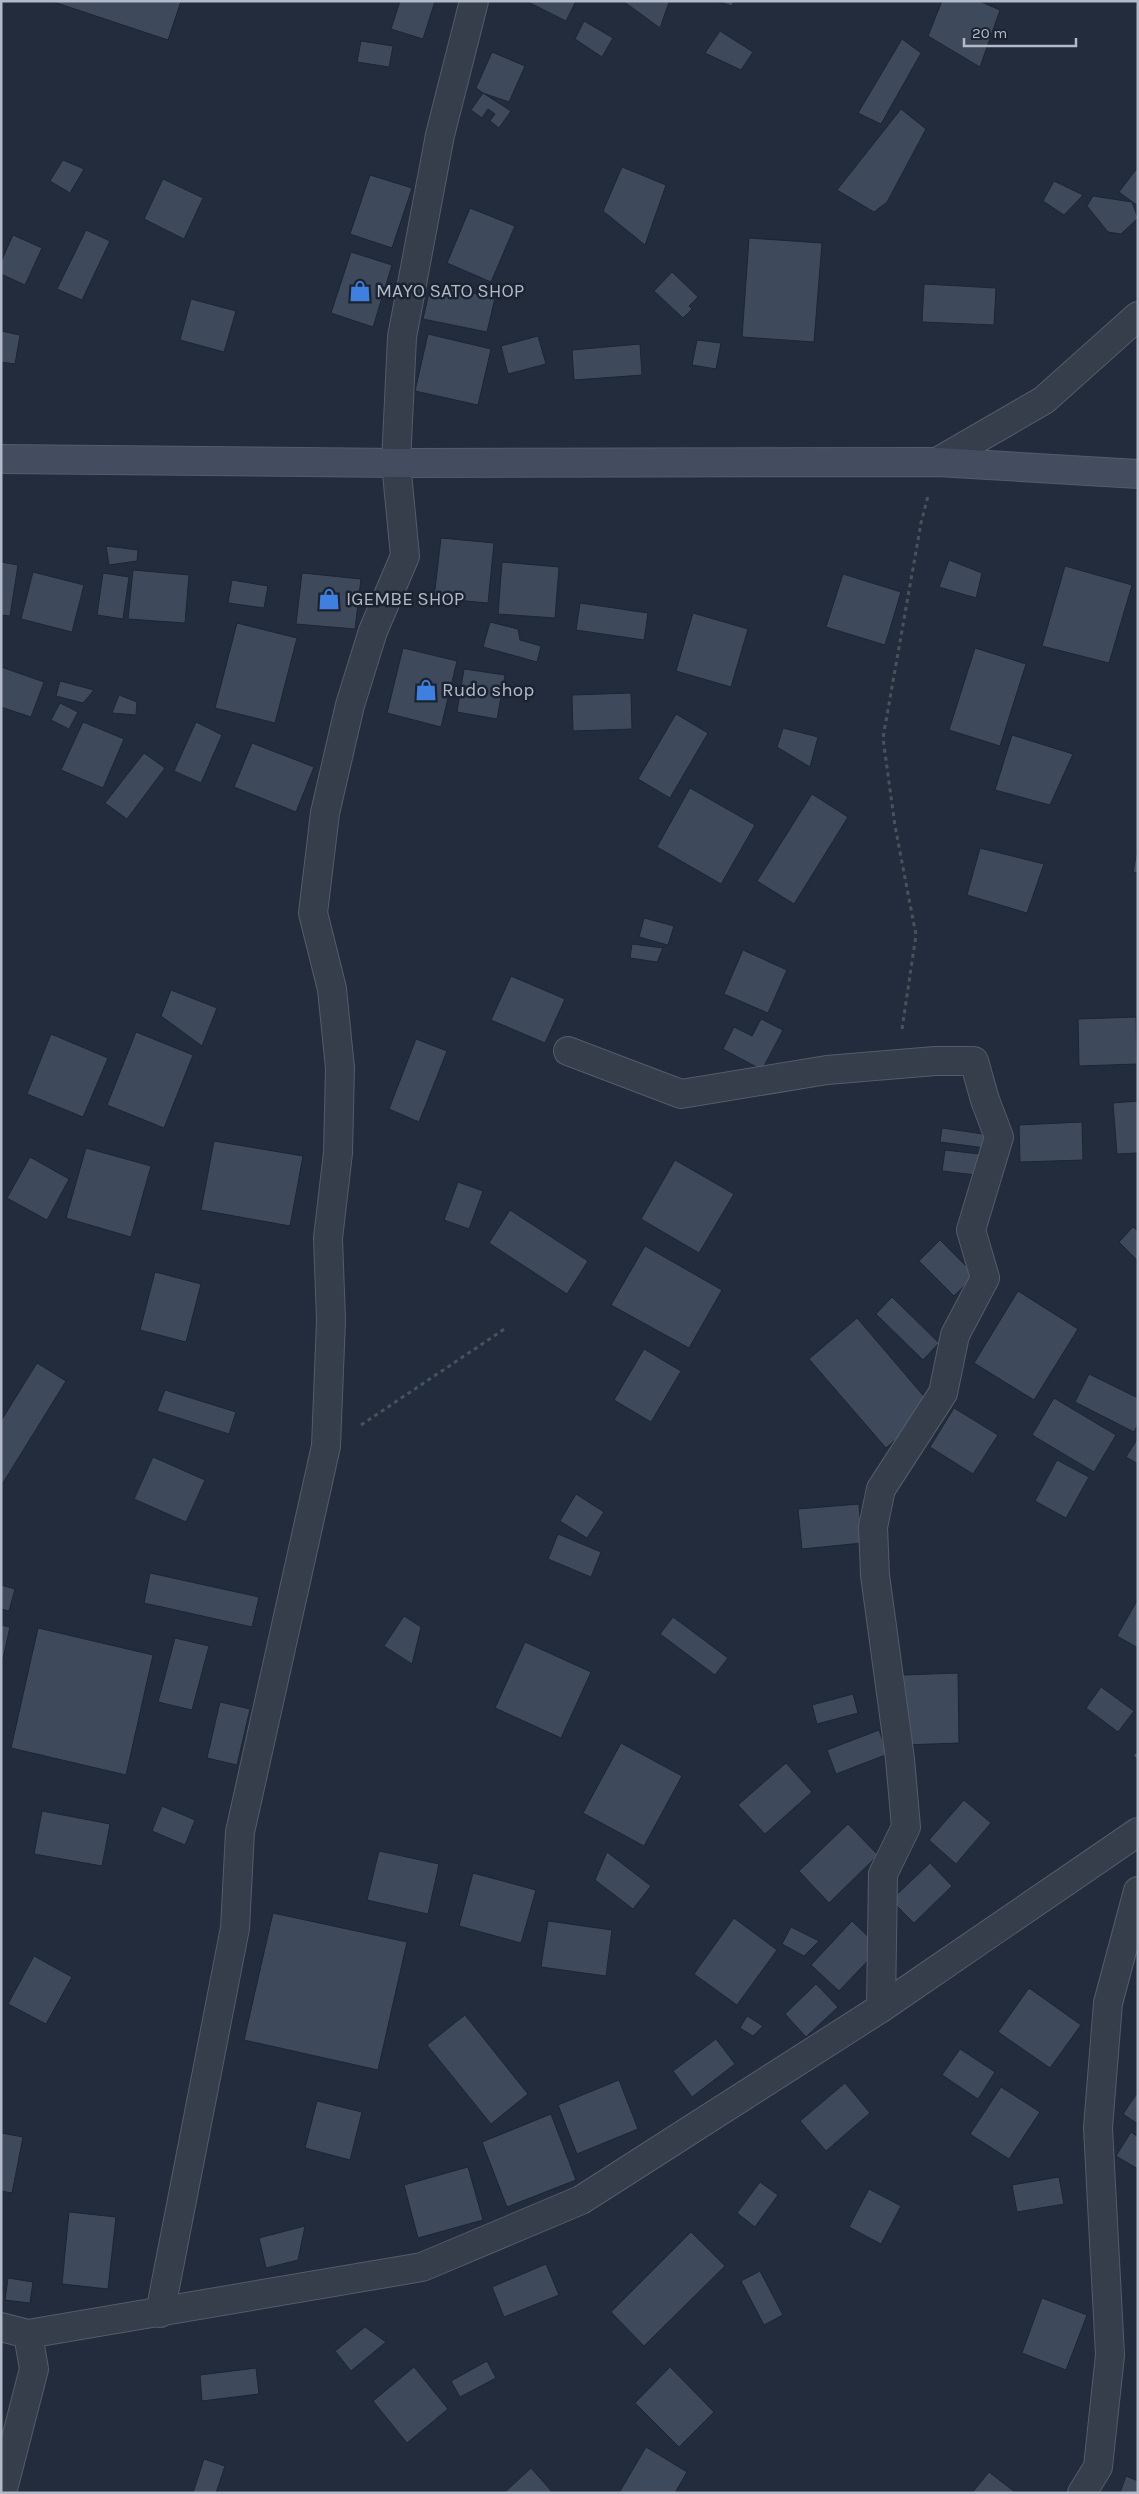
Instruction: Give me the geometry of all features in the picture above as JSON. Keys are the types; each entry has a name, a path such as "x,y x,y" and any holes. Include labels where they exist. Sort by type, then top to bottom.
{"main road":[{"path":"1,459 396,463 937,462 1138,474"}],"street":[{"path":"160,2313 235,1928 240,1832 326,1446 331,1320 328,1238 338,1152 340,1068 332,989 312,913 325,813 350,705 373,632 404,556 396,463 402,337 440,135 474,1"},
{"path":"937,462 1044,400 1138,316"},
{"path":"568,1051 680,1094 827,1070 897,1066 935,1061 974,1061 985,1100 999,1137 971,1230 985,1278 955,1335 943,1394 882,1489 873,1527 875,1576 900,1759 906,1827 883,1874 881,2008"},
{"path":"1,2327 28,2334 422,2267 572,2204 881,2008 1138,1832"},
{"path":"1082,2493 1098,2468 1110,2355 1098,2128 1108,2003 1138,1891"},
{"path":"2,2493 34,2369 28,2334"}],"path":[{"path":"897,1066 916,935 895,826 883,738 921,523 937,462"},
{"path":"326,1446 506,1328"}],"building":[{"path":"51,1 181,1 168,40"},
{"path":"400,1 435,1 423,39 391,29"},
{"path":"526,1 576,1 566,21"},
{"path":"623,1 668,1 669,2 660,28"},
{"path":"717,1 734,1 732,6"},
{"path":"942,1 979,1 1000,10 980,67 928,36"},
{"path":"584,21 613,38 602,57 575,39"},
{"path":"720,31 753,52 741,70 705,53"},
{"path":"902,39 921,53 881,124 858,113"},
{"path":"361,41 393,46 389,67 357,62"},
{"path":"492,52 525,66 509,102 483,93 476,88"},
{"path":"483,93 511,111 499,128 490,121 495,114 488,109 482,118 471,110"},
{"path":"901,109 926,129 887,202 874,212 837,190"},
{"path":"63,160 84,169 70,193 50,181"},
{"path":"622,167 666,185 645,245 603,211"},
{"path":"1138,167 1138,206 1119,192"},
{"path":"370,175 412,188 392,248 350,234"},
{"path":"163,179 203,198 184,239 144,219"},
{"path":"1054,181 1083,195 1064,215 1043,201"},
{"path":"1093,196 1132,202 1138,218 1121,234 1108,232 1087,206"},
{"path":"470,208 515,226 491,282 447,263"},
{"path":"86,230 110,241 82,300 57,289"},
{"path":"13,235 42,248 25,285 1,274 1,262"},
{"path":"749,238 822,243 814,342 742,337"},
{"path":"351,252 392,265 373,327 331,313"},
{"path":"672,272 698,297 689,306 692,309 683,318 654,291"},
{"path":"431,284 495,298 487,332 423,319"},
{"path":"924,284 996,288 994,325 922,322"},
{"path":"191,299 236,311 224,352 180,340"},
{"path":"1,331 20,335 15,364 1,362"},
{"path":"428,334 491,349 478,405 415,391"},
{"path":"538,336 546,364 508,374 501,346"},
{"path":"697,340 721,343 716,369 692,365"},
{"path":"640,344 642,375 574,380 572,350"},
{"path":"441,538 494,543 488,603 434,598"},
{"path":"106,546 138,550 137,561 109,565"},
{"path":"949,560 982,573 976,598 939,587"},
{"path":"1,562 18,565 10,616 1,615"},
{"path":"502,562 559,567 555,618 498,614"},
{"path":"1065,566 1132,585 1109,663 1042,646"},
{"path":"133,570 189,575 185,623 128,619"},
{"path":"33,572 84,585 72,632 21,619"},
{"path":"103,573 129,577 123,619 97,615"},
{"path":"302,573 361,579 355,629 296,624"},
{"path":"843,574 901,592 885,645 826,627"},
{"path":"232,580 268,586 264,608 228,603"},
{"path":"580,603 648,613 644,640 576,630"},
{"path":"693,613 748,629 731,687 676,671"},
{"path":"490,622 518,629 520,640 541,646 537,662 483,647"},
{"path":"237,623 297,638 275,723 215,708"},
{"path":"403,648 457,661 441,727 387,713"},
{"path":"975,648 1026,664 1000,746 949,730"},
{"path":"1,667 44,682 31,717 1,707"},
{"path":"464,669 505,675 497,719 457,712"},
{"path":"60,681 94,690 83,703 56,696"},
{"path":"631,693 632,729 573,731 572,695"},
{"path":"119,695 137,702 136,715 112,713"},
{"path":"60,703 78,712 69,729 51,720"},
{"path":"676,714 708,733 670,798 638,779"},
{"path":"83,722 124,739 103,788 61,770"},
{"path":"196,722 222,735 201,783 174,771"},
{"path":"783,728 818,737 810,767 777,747"},
{"path":"1012,735 1073,754 1050,805 995,790"},
{"path":"252,743 314,767 296,812 234,787"},
{"path":"144,753 165,768 127,819 105,803"},
{"path":"690,788 755,825 721,884 657,847"},
{"path":"812,794 848,817 794,904 757,881"},
{"path":"1138,846 1138,873 1133,872"},
{"path":"980,848 1044,864 1027,913 967,895"},
{"path":"644,918 674,926 668,945 639,937"},
{"path":"632,944 663,948 657,962 630,958"},
{"path":"743,950 787,970 768,1013 724,994"},
{"path":"511,976 565,999 545,1043 491,1020"},
{"path":"171,990 217,1008 202,1046 161,1016"},
{"path":"1136,1017 1137,1064 1079,1066 1078,1019"},
{"path":"761,1019 783,1030 762,1070 723,1049 734,1027 752,1036"},
{"path":"136,1032 193,1055 164,1128 107,1105"},
{"path":"51,1034 108,1058 83,1117 27,1094"},
{"path":"416,1039 447,1051 419,1122 389,1109"},
{"path":"1138,1101 1138,1153 1117,1154 1113,1103"},
{"path":"1082,1122 1083,1160 1020,1162 1019,1125"},
{"path":"942,1128 990,1135 993,1149 940,1142"},
{"path":"214,1141 303,1156 290,1226 201,1210"},
{"path":"86,1148 151,1166 131,1237 66,1218"},
{"path":"945,1150 987,1155 984,1176 942,1171"},
{"path":"30,1157 69,1179 47,1220 7,1198"},
{"path":"675,1160 734,1194 699,1253 641,1219"},
{"path":"458,1182 483,1191 469,1229 444,1220"},
{"path":"510,1210 588,1261 567,1294 489,1243"},
{"path":"1133,1227 1138,1231 1138,1261 1119,1242"},
{"path":"940,1240 975,1275 954,1296 919,1261"},
{"path":"645,1246 722,1290 689,1348 611,1305"},
{"path":"155,1272 201,1284 186,1342 140,1330"},
{"path":"1018,1291 1078,1329 1034,1400 974,1363"},
{"path":"892,1297 939,1343 923,1360 876,1314"},
{"path":"857,1318 933,1407 886,1448 809,1359"},
{"path":"644,1349 681,1371 651,1422 614,1400"},
{"path":"37,1363 66,1381 1,1486 1,1421"},
{"path":"1089,1374 1138,1398 1138,1424 1134,1432 1075,1402"},
{"path":"165,1390 236,1412 229,1434 157,1411"},
{"path":"1054,1398 1116,1435 1094,1472 1032,1435"},
{"path":"954,1408 998,1435 973,1474 930,1447"},
{"path":"1138,1438 1138,1464 1126,1457"},
{"path":"153,1457 205,1480 186,1522 134,1499"},
{"path":"1057,1460 1089,1477 1066,1518 1035,1501"},
{"path":"576,1494 604,1512 587,1538 560,1521"},
{"path":"859,1504 862,1543 802,1549 798,1509"},
{"path":"558,1534 601,1552 591,1577 548,1559"},
{"path":"150,1573 259,1597 252,1627 144,1603"},
{"path":"1,1585 15,1589 9,1611 1,1609"},
{"path":"1138,1599 1138,1648 1117,1636"},
{"path":"404,1616 421,1627 412,1664 384,1646"},
{"path":"673,1617 728,1658 715,1675 660,1634"},
{"path":"1,1625 10,1627 1,1667"},
{"path":"38,1628 153,1655 126,1775 11,1748"},
{"path":"175,1638 209,1646 192,1710 158,1702"},
{"path":"525,1642 591,1672 561,1738 495,1708"},
{"path":"958,1673 959,1743 904,1745 903,1675"},
{"path":"1101,1687 1134,1711 1118,1732 1086,1708"},
{"path":"853,1694 858,1713 817,1724 812,1705"},
{"path":"220,1702 250,1709 237,1765 207,1758"},
{"path":"879,1730 888,1754 836,1774 827,1750"},
{"path":"621,1743 682,1776 644,1846 583,1813"},
{"path":"1138,1751 1138,1761 1133,1755"},
{"path":"786,1763 812,1792 765,1834 738,1805"},
{"path":"964,1800 991,1823 956,1864 929,1840"},
{"path":"162,1806 195,1820 185,1845 152,1831"},
{"path":"42,1811 110,1824 102,1866 34,1854"},
{"path":"848,1824 878,1855 829,1903 799,1871"},
{"path":"379,1851 439,1864 428,1914 367,1900"},
{"path":"607,1852 651,1886 633,1909 595,1880"},
{"path":"930,1863 952,1886 914,1923 891,1900"},
{"path":"473,1873 536,1890 521,1943 459,1926"},
{"path":"273,1913 407,1942 378,2070 244,2040"},
{"path":"734,1918 777,1950 737,2005 694,1974"},
{"path":"548,1921 612,1930 606,1976 541,1967"},
{"path":"852,1921 880,1948 839,1991 811,1965"},
{"path":"791,1927 819,1941 804,1956 782,1944"},
{"path":"34,1956 72,1977 46,2024 8,2004"},
{"path":"816,1984 838,2007 806,2037 785,2014"},
{"path":"1029,1988 1081,2025 1050,2068 998,2032"},
{"path":"465,2015 528,2094 491,2124 427,2045"},
{"path":"747,2016 763,2026 753,2036 740,2028"},
{"path":"716,2039 735,2064 692,2097 673,2071"},
{"path":"960,2049 995,2072 978,2099 942,2075"},
{"path":"619,2080 638,2129 577,2154 558,2105"},
{"path":"845,2083 870,2113 826,2151 800,2121"},
{"path":"1001,2087 1040,2112 1009,2159 970,2134"},
{"path":"1138,2092 1138,2124 1123,2114"},
{"path":"317,2101 362,2112 350,2160 305,2148"},
{"path":"551,2114 576,2180 507,2207 482,2142"},
{"path":"1131,2132 1138,2137 1138,2169 1116,2156"},
{"path":"1,2133 23,2137 12,2193 1,2191"},
{"path":"468,2167 483,2220 418,2238 404,2185"},
{"path":"1059,2177 1064,2204 1017,2212 1012,2185"},
{"path":"760,2182 778,2195 755,2227 737,2213"},
{"path":"869,2189 901,2206 881,2244 849,2227"},
{"path":"69,2212 116,2217 108,2289 62,2284"},
{"path":"305,2226 298,2260 266,2268 259,2238"},
{"path":"691,2232 725,2266 644,2346 611,2312"},
{"path":"546,2264 559,2295 504,2317 492,2287"},
{"path":"760,2271 783,2315 764,2325 741,2281"},
{"path":"8,2278 33,2282 30,2303 5,2300"},
{"path":"1042,2298 1087,2315 1066,2370 1022,2353"},
{"path":"365,2327 386,2342 351,2371 335,2351"},
{"path":"487,2361 496,2378 460,2397 451,2381"},
{"path":"414,2367 448,2409 407,2443 373,2401"},
{"path":"670,2367 714,2412 679,2447 635,2403"},
{"path":"256,2368 259,2394 202,2401 200,2375"},
{"path":"646,2447 687,2472 675,2493 619,2493"},
{"path":"204,2459 225,2466 216,2493 193,2493"},
{"path":"531,2468 553,2493 504,2493"},
{"path":"989,2472 1016,2493 972,2493"},
{"path":"1126,2476 1138,2481 1138,2493 1120,2493"}],"place":[{"name":"MAYO SATO SHOP","path":"360,291"},
{"name":"IGEMBE SHOP","path":"329,599"},
{"name":"Rudo shop","path":"426,690"}]}
